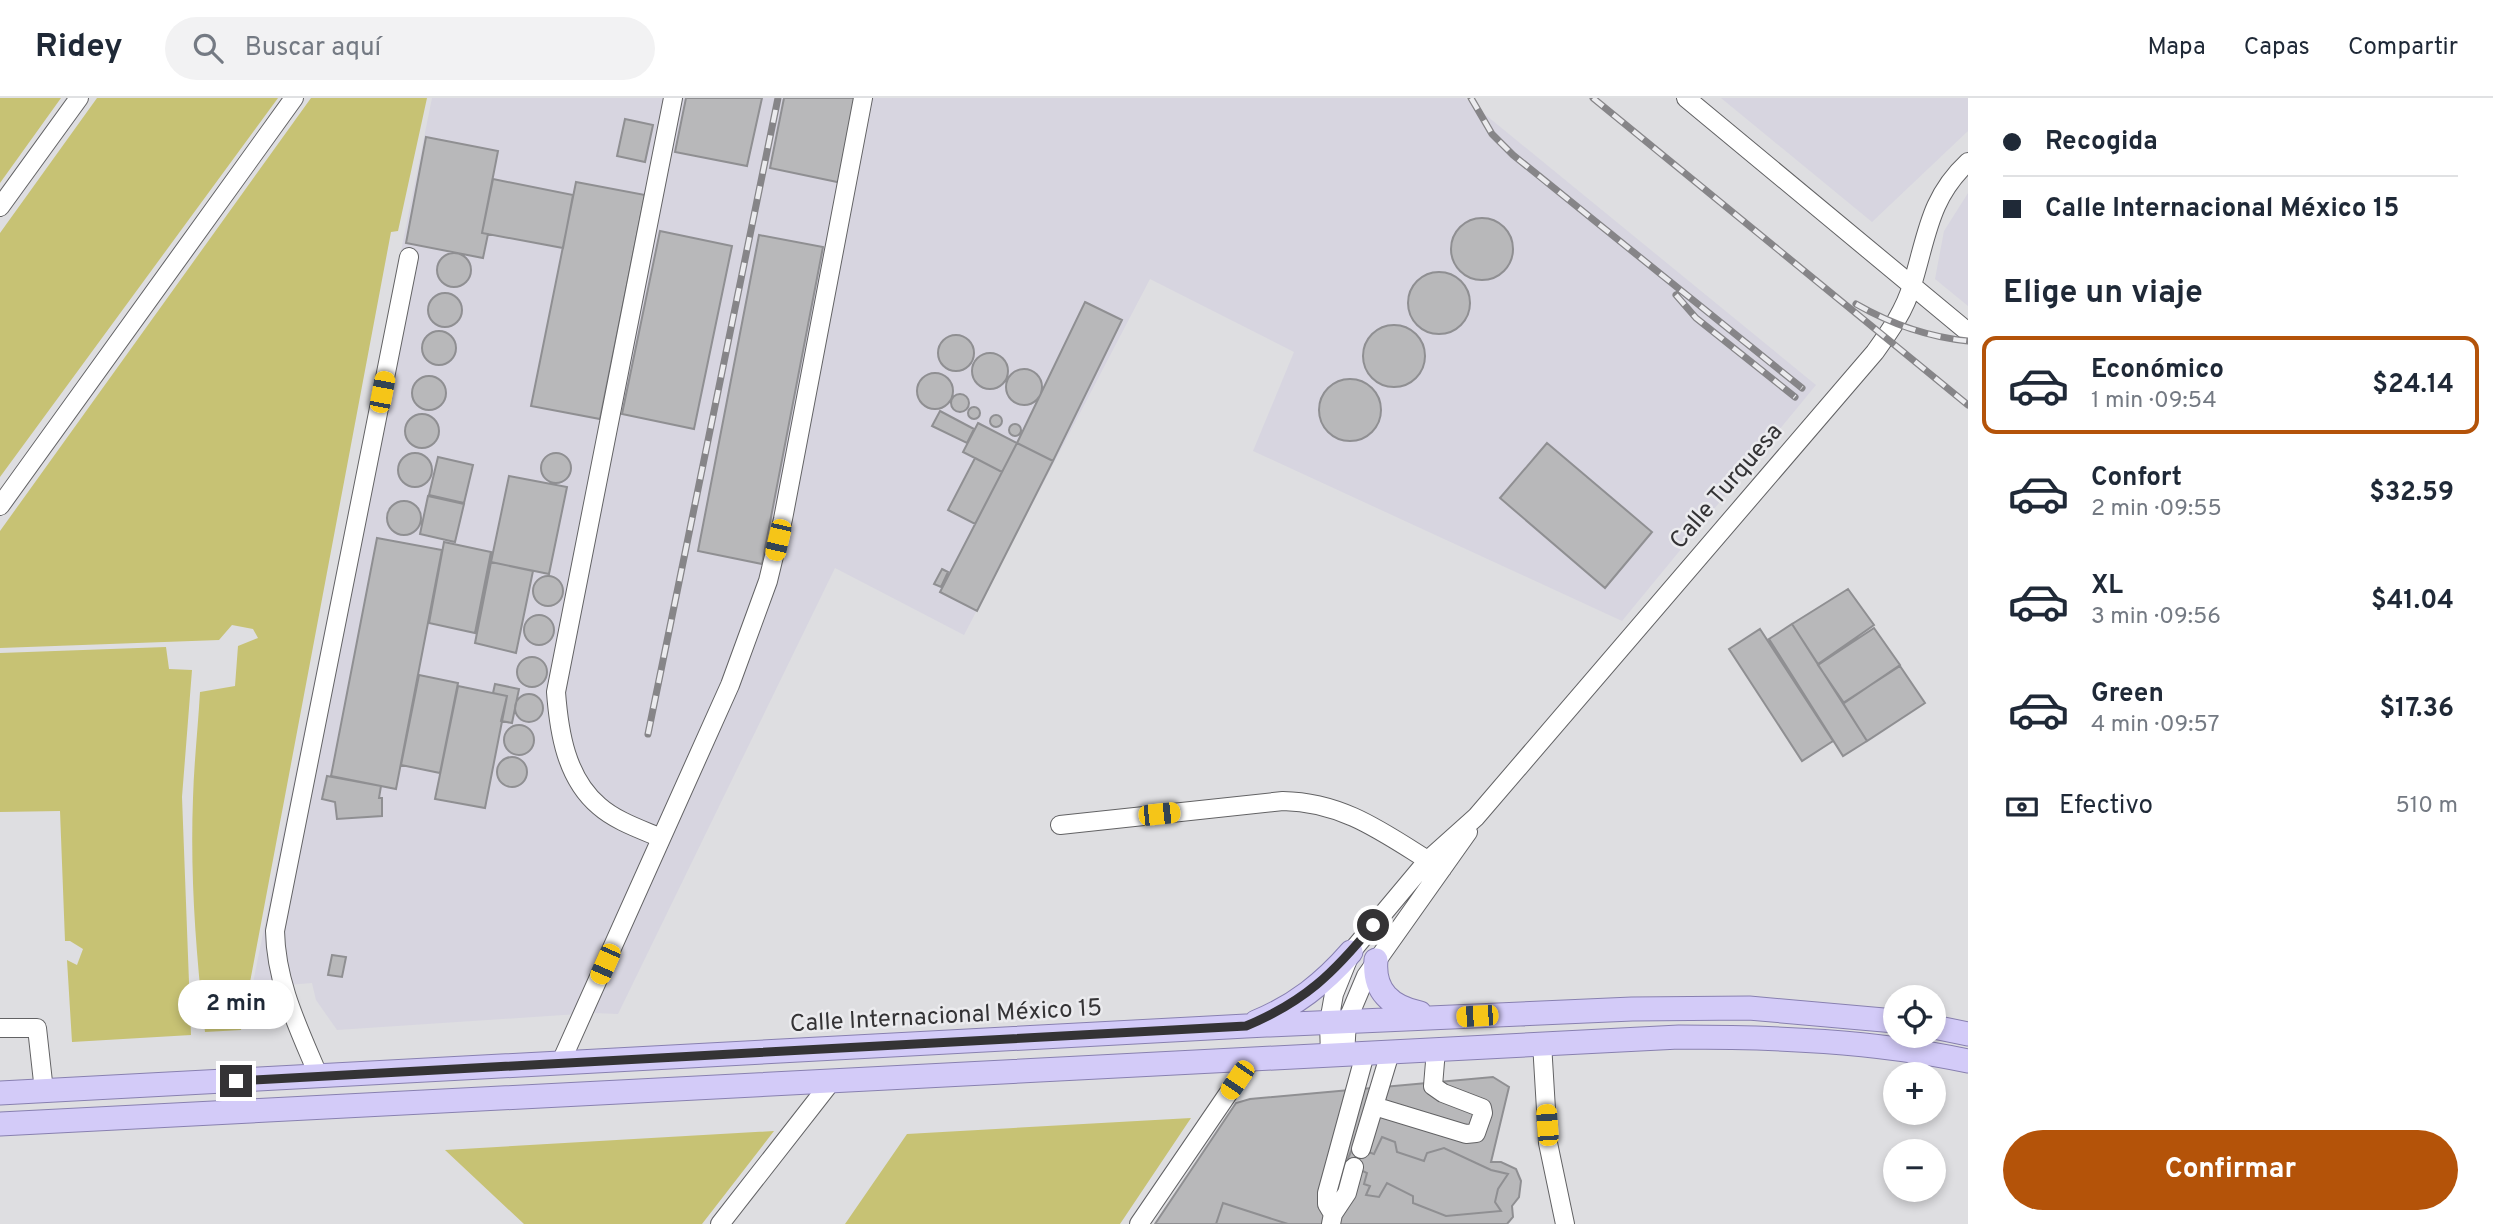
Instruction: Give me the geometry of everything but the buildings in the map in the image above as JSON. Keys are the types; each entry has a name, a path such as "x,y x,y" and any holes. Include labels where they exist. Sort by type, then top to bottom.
{"main road":[{"path":"1246,1026 1304,997 1329,976 1351,952"},
{"path":"1376,960 1378,986 1392,1003 1412,1011 1451,1018"},
{"name":"Calle Internacional México 15","path":"0,1093 1246,1026 1702,1007 1801,1011 1883,1020"},
{"path":"1946,1029 1968,1034"},
{"path":"0,1124 1679,1037 1773,1037 1863,1044 1968,1061"}],"street":[{"path":"0,207 79,98"},
{"path":"0,506 293,98"},
{"path":"661,838 615,817 597,805 585,789 571,768 558,717 556,692 673,98"},
{"path":"560,1064 730,685 768,581 783,519 863,98"},
{"path":"1686,98 1968,332"},
{"name":"Calle Turquesa","path":"1332,1219 1327,1193 1347,1055 1334,994 1351,952 1435,865 1875,352 1895,324 1912,285 1932,212 1951,181 1968,162"},
{"path":"319,1077 289,1006 280,977 275,931 409,257"},
{"path":"1060,825 1283,800 1309,801 1333,807 1359,819 1435,865"},
{"name":"Calle Turquesa","path":"1338,1022 1435,865"},
{"path":"0,1028 37,1028 44,1091"},
{"path":"1542,1043 1548,1143 1565,1224"},
{"path":"1374,1106 1466,1134 1476,1133 1482,1108 1443,1093 1433,1086 1436,1050"},
{"path":"1361,1149 1390,1053"},
{"path":"1139,1224 1251,1060"},
{"path":"720,1224 831,1082"},
{"path":"1332,1219 1346,1193 1354,1167"}],"shaded area":[{"path":"0,98 61,98 0,183"},
{"path":"97,98 278,98 0,477 0,233"},
{"path":"311,98 427,98 398,231 391,232 241,1030 205,1032 196,945 192,857 200,692 235,686 238,646 258,638 253,629 232,625 219,640 0,648 0,531"},
{"path":"432,98 1465,98 1816,385 1622,621 1253,451 1294,352 1150,279 964,635 835,568 618,1014 594,1013 337,1030 316,1000 312,983 252,988"},
{"path":"1721,98 1968,98 1968,131 1872,222"},
{"path":"1968,193 1968,306 1935,279 1944,231"},
{"path":"166,647 169,669 192,670 182,797 191,1035 72,1042 67,960 77,965 83,949 65,941 60,811 0,812 0,653"},
{"path":"1191,1118 1120,1224 845,1224 907,1134"},
{"path":"774,1131 702,1224 524,1224 445,1150"}],"railway":[{"path":"648,734 778,98"},
{"path":"1471,98 1492,134 1513,155 1802,388"},
{"path":"1593,98 1968,405"},
{"path":"1676,295 1696,318 1795,397"},
{"path":"1856,304 1910,328 1968,341"}],"route":[{"path":"236,1081 1246,1026 1304,997 1329,976 1373,925"}]}
